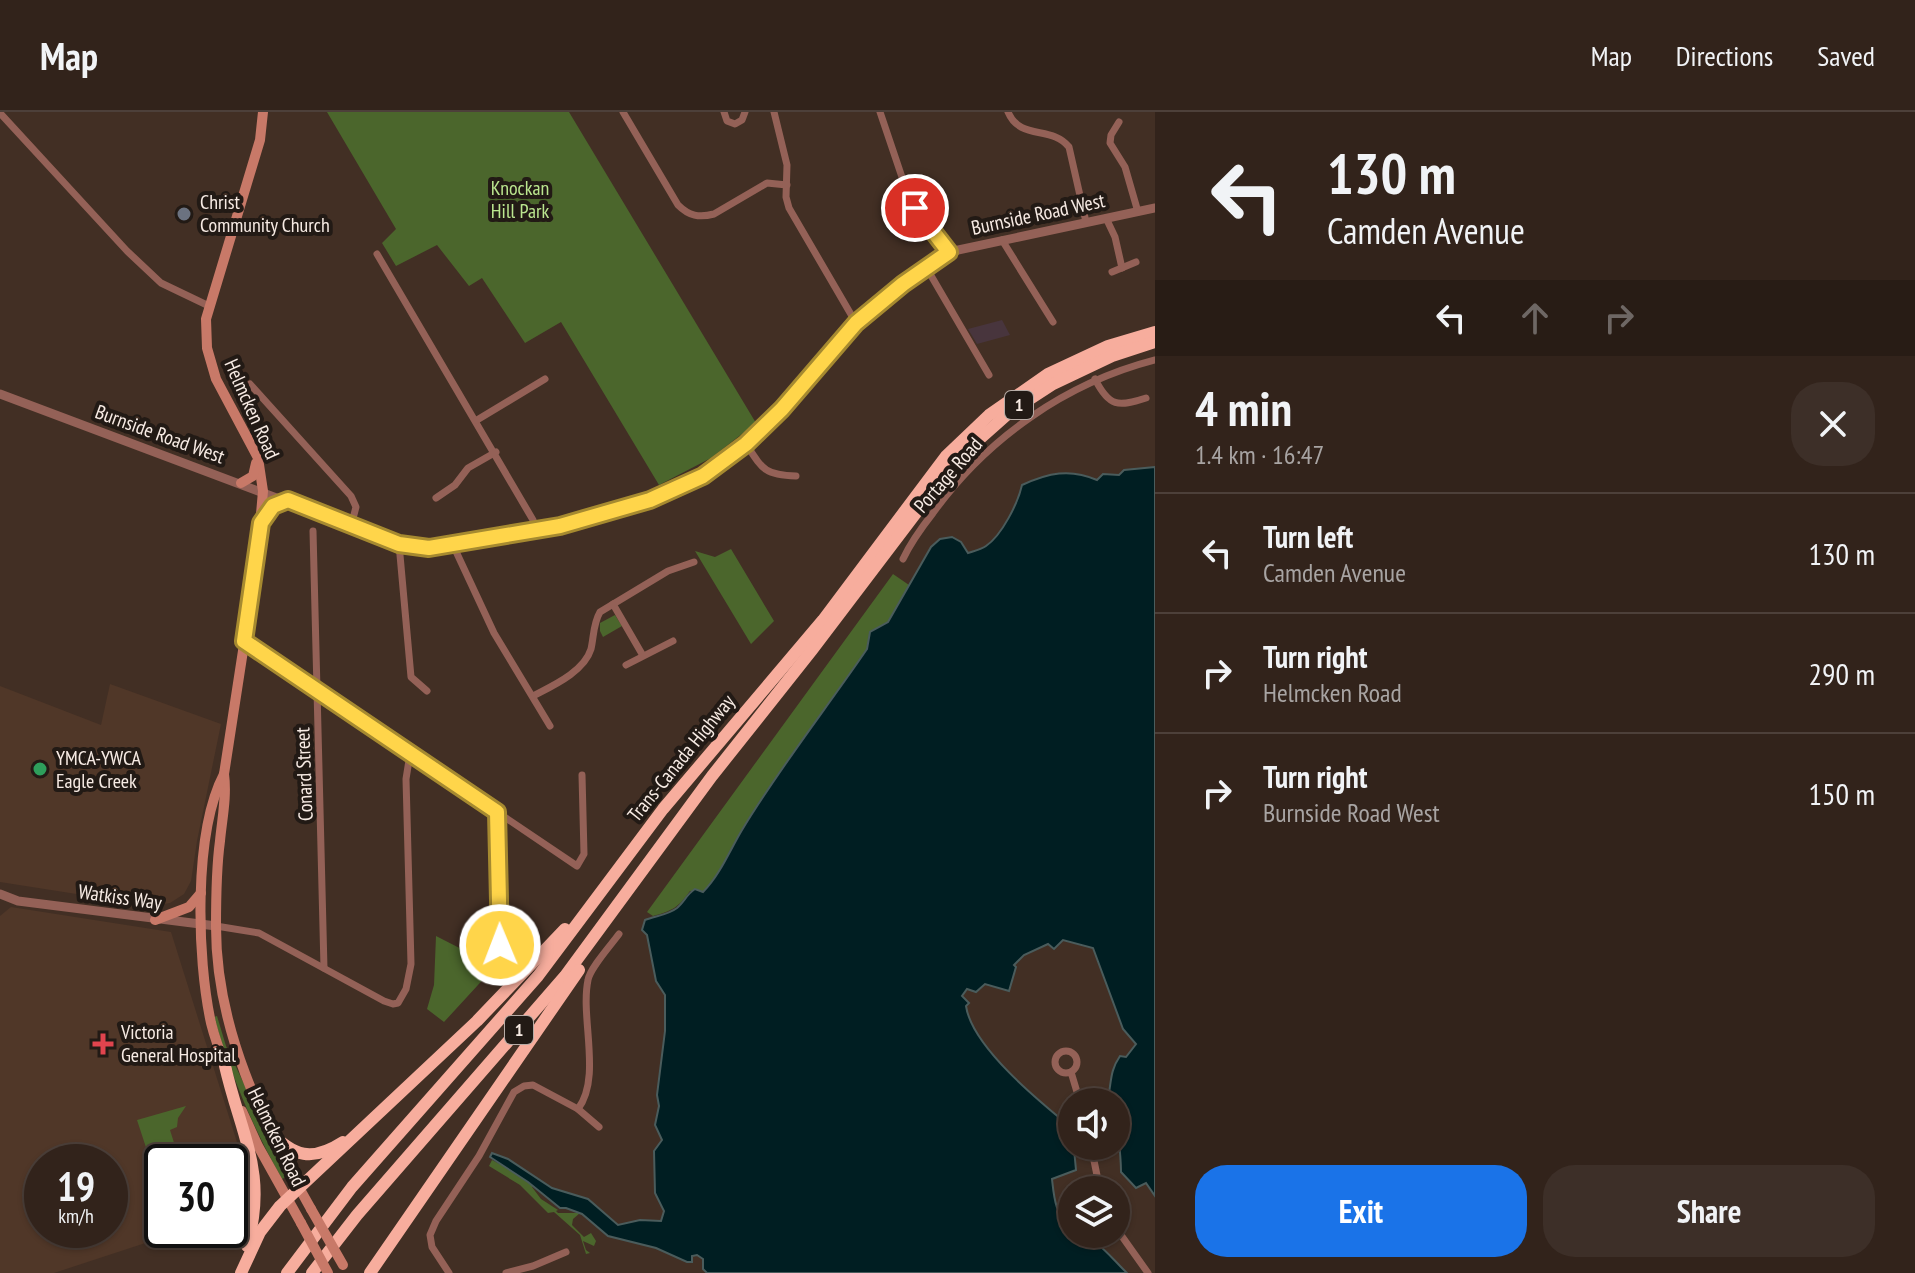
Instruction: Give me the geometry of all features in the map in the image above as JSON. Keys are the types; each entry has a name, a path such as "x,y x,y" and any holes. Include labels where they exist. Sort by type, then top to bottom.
{"highway":[{"name":"Trans-Canada Highway","path":"287,1273 352,1187 538,976 663,809 823,620 933,472 962,440 989,415 1048,374 1108,346 1155,332"},
{"name":"Trans-Canada Highway","path":"312,1273 378,1191 540,1006 594,938 712,776 812,650 936,484 982,434 1022,404 1071,373 1155,342"},
{"path":"370,1273 594,948 700,803 712,776"},
{"path":"240,1273 260,1232 286,1199 477,1021 548,949 632,840 663,809"},
{"path":"225,1066 256,1182 255,1217 240,1273"},
{"path":"269,1131 289,1149 313,1155 331,1149 376,1115"},
{"path":"383,1273 394,1240"}],"main road":[{"name":"Helmcken Road","path":"263,112 260,140 209,306 207,348 216,379 258,458 263,491 224,774 217,788 204,854 202,925 207,997 225,1066 258,1146 328,1273"},
{"path":"241,483 253,476 258,458"},
{"path":"261,523 273,506 288,500"},
{"name":"Helmcken Road","path":"224,774 227,791 219,853 216,926 222,998 243,1068 269,1131 345,1269"},
{"path":"155,920 189,907 202,891"}],"street":[{"path":"623,112 678,205 691,215 706,217 714,214 767,183 787,185"},
{"path":"724,112 727,121 735,124 742,120 745,112"},
{"path":"774,112 787,165 786,197 794,219 856,323"},
{"path":"880,112 909,198 949,252"},
{"path":"1008,112 1022,129 1053,135 1069,147 1086,222"},
{"path":"0,113 127,251 161,283 209,306"},
{"path":"1119,122 1110,143 1125,167 1138,212"},
{"name":"Burnside Road West","path":"0,394 399,544 416,548 453,545 596,517 665,495 703,476 746,444 782,409 856,323 949,252 1155,208"},
{"path":"1106,218 1115,237 1122,268"},
{"path":"1002,240 1053,322"},
{"path":"377,254 496,452 533,520 535,531"},
{"path":"1112,272 1136,262"},
{"path":"926,267 989,375"},
{"name":"Portage Road","path":"903,559 908,547 946,494 982,455 1044,407 1095,379 1155,360"},
{"path":"477,420 545,379"},
{"path":"1095,379 1112,402 1125,404 1146,398"},
{"path":"250,384 351,496 356,507 351,526"},
{"path":"746,444 767,472 796,476"},
{"path":"436,498 455,485 468,468 496,452"},
{"name":"Conard Street","path":"313,531 324,968"},
{"path":"399,544 411,677 427,691"},
{"path":"453,545 494,633 550,726"},
{"path":"533,696 556,683 586,659 592,646 597,617 668,571 694,562"},
{"path":"613,604 642,654"},
{"path":"244,641 577,866 584,854 582,775"},
{"path":"626,665 642,654 673,641"},
{"path":"216,926 259,933 384,1001 398,1003 406,989 411,964 406,779 410,754"},
{"path":"497,812 500,945"},
{"name":"Watkiss Way","path":"0,894 18,901 216,926"},
{"name":"Watkiss Way","path":"0,903 18,901"},
{"path":"578,1109 586,1098 588,1079 588,978 619,934"},
{"path":"1071,1072 1076,1088"},
{"path":"449,1273 432,1247 430,1235 514,1092 533,1085 578,1109 599,1127"},
{"path":"1130,1248 1148,1273"},
{"path":"506,1273 533,1270 566,1252"}],"shaded area":[{"path":"1002,320 1010,335 977,344 968,329"},
{"path":"110,684 221,724 191,881 184,894 170,903 153,906 0,882 0,686 101,725"},
{"name":"Victoria General Hospital","path":"11,907 171,932 238,1144 144,1144 144,1243 54,1273 0,1273 0,916"}],"green space":[{"name":"Knockan Hill Park","path":"327,112 569,112 756,423 711,458 659,485 561,322 525,343 482,278 469,286 437,245 396,266 382,243 396,229"},
{"path":"731,549 774,621 751,644 695,551 715,557"},
{"path":"893,574 909,585 888,622 870,632 868,649 772,784 715,878 703,892 690,891 670,910 653,916 647,912"},
{"path":"615,615 622,626 603,637 600,623"},
{"path":"436,936 489,963 489,973 444,1022 427,1009 434,985"},
{"path":"217,1016 226,1046 288,1176 282,1179 261,1140 227,1059 214,1017"},
{"path":"186,1106 178,1118 177,1127 170,1130 174,1144 145,1144 137,1120"},
{"path":"492,1160 534,1182 532,1187 541,1199 558,1213 580,1213 573,1219 572,1225 584,1237 591,1233 596,1241 594,1246 583,1241 590,1253 586,1254 580,1235 554,1212 548,1213 520,1185 489,1166"}],"water":[{"path":"1155,467 1155,1196 1146,1183 1136,1188 1130,1182 1130,1176 1121,1172 1120,1160 1130,1160 1130,1088 1109,1088 1116,1062 1120,1056 1126,1057 1136,1044 1123,1029 1093,948 1063,940 1054,949 1048,944 1024,955 1014,965 1009,991 985,984 976,992 967,989 962,996 969,1003 966,1006 971,1022 994,1056 1058,1116 1058,1160 1075,1160 1076,1170 1052,1179 1058,1210 1058,1248 1102,1248 1127,1273 707,1273 703,1269 703,1259 697,1255 692,1256 692,1262 687,1262 656,1248 608,1236 582,1214 560,1208 490,1157 492,1153 508,1159 552,1188 588,1199 618,1225 640,1220 661,1221 664,1211 655,1193 654,1151 662,1140 655,1125 665,1031 665,995 656,981 647,935 642,930 645,920 666,914 679,906 695,889 703,892 709,885 772,784 867,649 870,632 888,622 931,547 940,539 952,537 961,542 968,553 984,547 1003,527 1022,485 1041,477 1068,473 1097,480 1103,474 1119,475 1124,470"}],"place":[{"name":"Christ Community Church","path":"184,214"},
{"name":"YMCA-YWCA Eagle Creek","path":"40,769"},
{"name":"Victoria General Hospital","path":"103,1044"}],"route":[{"path":"500,945 497,812 244,641 261,523 273,506 288,500 407,547 429,548 574,523 665,495 690,483 715,468 771,421 869,311 949,252 915,208"}]}
